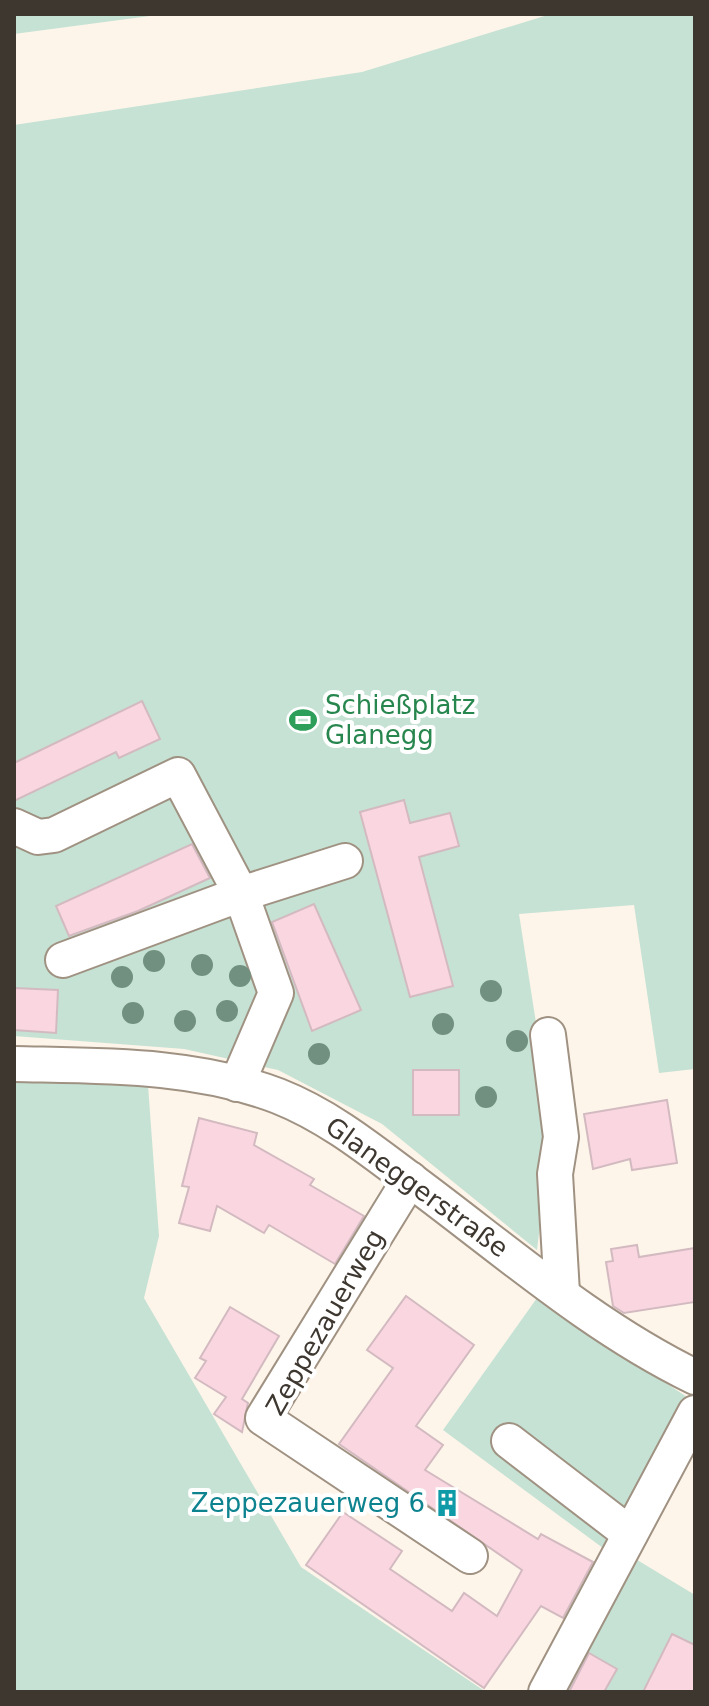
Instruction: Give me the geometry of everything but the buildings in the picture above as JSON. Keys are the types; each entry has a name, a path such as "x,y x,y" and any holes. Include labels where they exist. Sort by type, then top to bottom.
{"street":[{"path":"14,826 38,837 54,835 178,775 241,894 276,993 237,1084"},
{"path":"63,960 241,894 345,861"},
{"path":"548,1035 561,1137 555,1174 562,1293"},
{"name":"Glaneggerstraße","path":"14,1064 132,1067 237,1084 278,1097 324,1118 642,1351 695,1377"},
{"name":"Zeppezauerweg","path":"410,1179 263,1418 470,1556"},
{"path":"546,1692 695,1413"},
{"path":"509,1441 630,1534"}],"green space":[{"path":"14,14 165,14 14,34"},
{"path":"551,14 695,14 695,1069 659,1073 634,905 519,914 552,1125 537,1250 382,1124 278,1070 184,1049 14,1036 14,125 362,72"},
{"path":"14,1078 148,1085 159,1236 144,1298 301,1567 486,1692 14,1692"},
{"path":"537,1298 687,1397 689,1410 607,1551 443,1430"},
{"path":"629,1555 695,1595 695,1692 556,1692"}],"place":[{"name":"Schießplatz Glanegg","path":"303,720"},
{"name":"Zeppezauerweg 6","path":"447,1503"}]}
